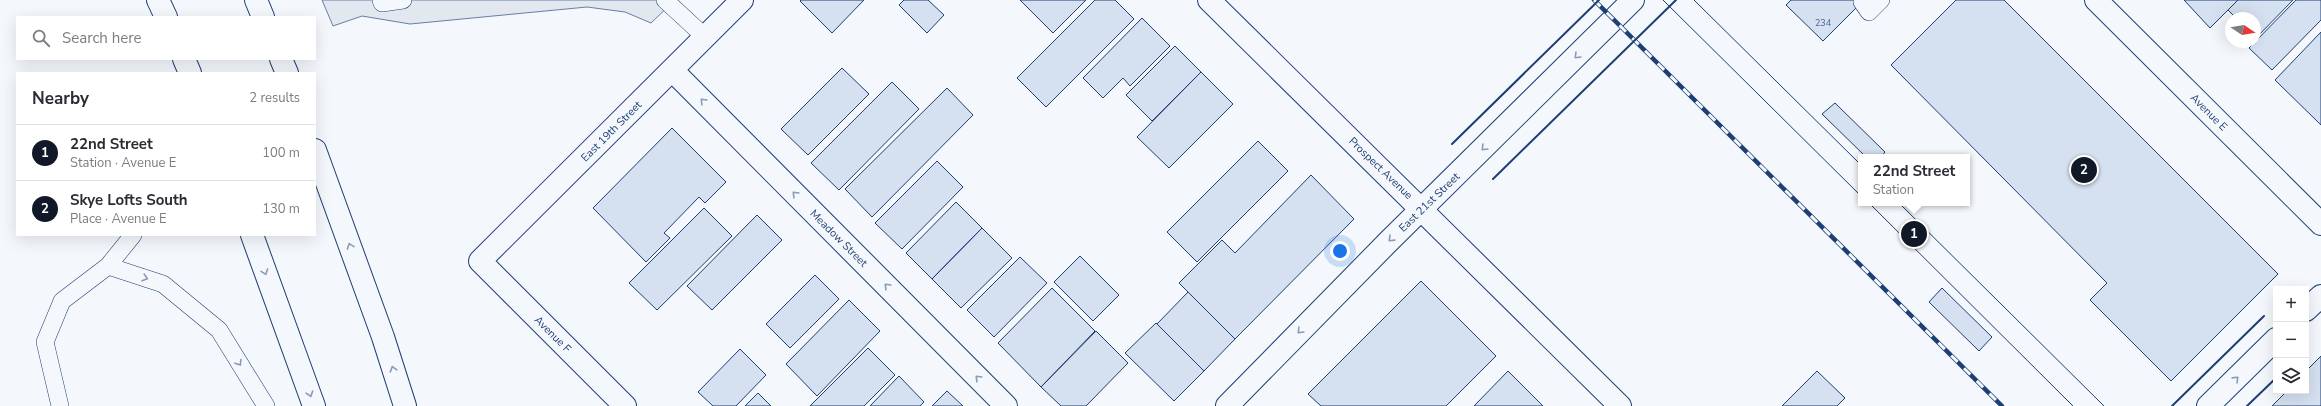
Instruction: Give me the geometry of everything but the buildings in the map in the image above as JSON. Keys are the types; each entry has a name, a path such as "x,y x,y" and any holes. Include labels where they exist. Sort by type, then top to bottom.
{"main road":[{"path":"158,0 166,16"},
{"path":"256,0 263,16"},
{"name":"East 19th Street","path":"480,261 742,0"},
{"name":"Prospect Avenue","path":"1209,0 1620,406"},
{"name":"East 21st Street","path":"1227,406 1422,209 1633,0"},
{"name":"Avenue E","path":"2096,0 2321,224"},
{"path":"184,60 190,72"},
{"path":"281,60 287,72"},
{"name":"Meadow Street","path":"672,70 1006,406"},
{"path":"316,153 383,337 405,406"},
{"path":"252,236 314,406"},
{"name":"Avenue F","path":"480,261 625,406"},
{"path":"2309,307 2321,296"},
{"path":"2208,406 2273,342"}],"lane":[{"path":"381,0 382,3 404,0"},
{"path":"665,0 705,37"},
{"path":"1862,2 1869,12 1881,0"},
{"path":"60,406 45,342 62,301 108,266 133,236"},
{"path":"108,266 163,284 219,330 266,406"}],"shaded area":[{"path":"322,0 675,0 651,23 625,12 587,7 410,24 362,16 333,26"}],"tram line":[{"path":"1663,0 1858,193"},
{"path":"1694,0 1858,162"},
{"path":"1872,206 2073,406"},
{"path":"1902,206 2104,406"}],"railway":[{"path":"1594,0 2002,406"}],"fence":[{"path":"1452,144 1599,0"},
{"path":"1493,179 1676,0"},
{"path":"2172,406 2264,316"},
{"path":"2247,406 2273,381"}],"wall":[{"path":"1452,144 1599,0"},
{"path":"1493,179 1676,0"},
{"path":"2172,406 2264,316"},
{"path":"2247,406 2273,381"}],"place":[{"name":"Skye Lofts South","path":"2084,170"},
{"name":"22nd Street","path":"1914,234"}]}
